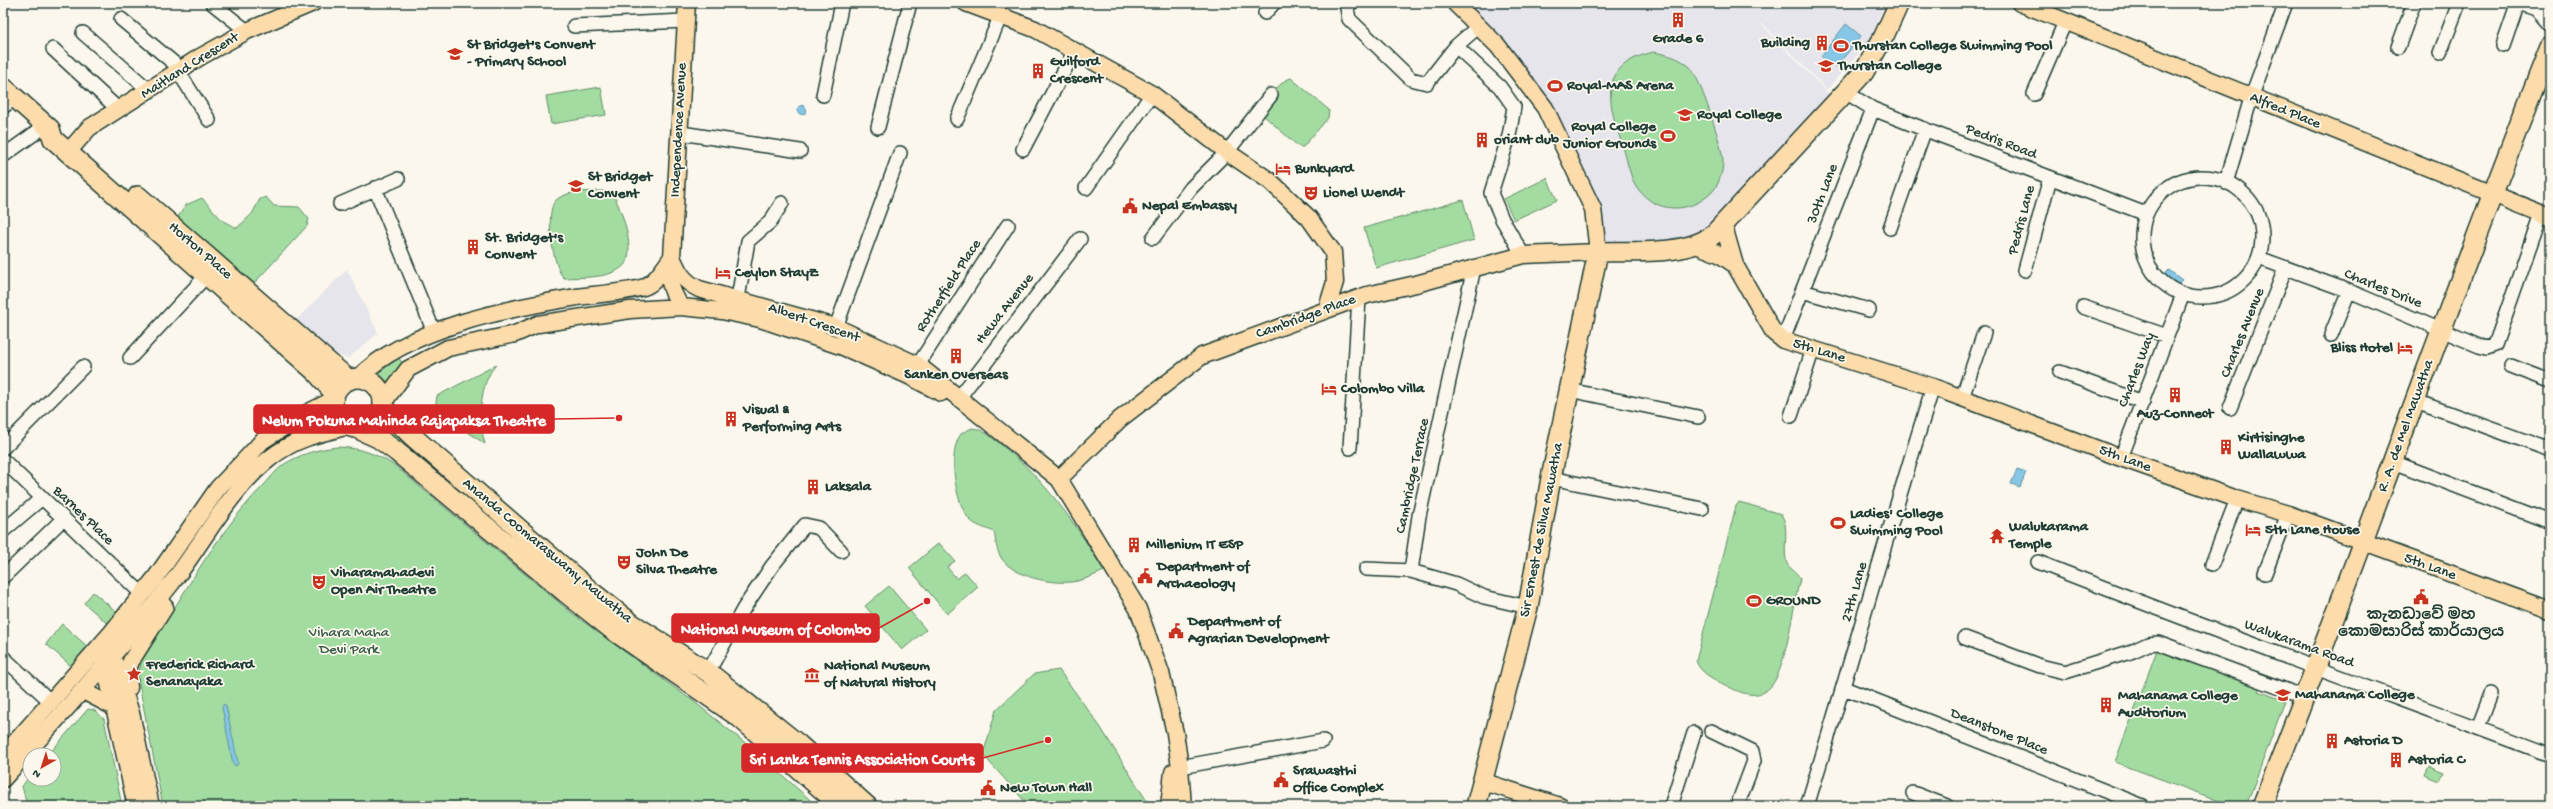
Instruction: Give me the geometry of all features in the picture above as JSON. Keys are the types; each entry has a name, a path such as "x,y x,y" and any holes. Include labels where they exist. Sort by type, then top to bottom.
{"highway":[{"path":"1598,252 1683,248 1696,244 1713,234 1847,93 1864,72 1884,36 1899,3"},
{"name":"R. A. de Mel Mawatha","path":"2262,806 2317,666 2416,401 2440,329 2491,194 2550,47"},
{"name":"Horton Place","path":"7,97 48,128 53,139 76,150 353,379"},
{"name":"Horton Place","path":"76,150 207,275 320,376 334,397"},
{"name":"Sir Ernest de Silva Mawatha","path":"1476,806 1481,782 1528,607 1551,478 1598,252"},
{"path":"353,379 373,383 382,395 383,406 376,421 370,425 353,427 337,416 334,397 343,383 353,379"},
{"name":"Ananda Coomaraswamy Mawatha","path":"383,406 411,435 593,592 631,623 708,672 798,744 867,806"},
{"name":"Ananda Coomaraswamy Mawatha","path":"353,427 378,438 397,452 566,593 614,631 740,718 841,806"}],"main road":[{"name":"Maitland Crescent","path":"76,150 89,128 150,91 179,70 247,31 313,3"},
{"name":"Independence Avenue","path":"681,307 669,283 668,275 672,257 681,132 687,3"},
{"path":"966,3 1035,29 1152,94 1227,152 1270,181 1309,218 1333,252 1335,282 1328,308"},
{"path":"1455,3 1498,46 1545,108 1593,209 1598,252"},
{"name":"Alfred Place","path":"2020,3 2251,98 2546,215"},
{"name":"Maitland Crescent","path":"76,150 133,101"},
{"name":"5th Lane","path":"1723,223 1735,265 1774,333 1783,340 1933,387 2121,458 2237,499 2288,514 2550,610"},
{"name":"5th Lane","path":"1696,244 1718,254 1735,265"},
{"name":"Cambridge Place","path":"1059,479 1120,419 1202,356 1328,308 1359,298 1523,255 1598,252"},
{"path":"353,379 384,356 434,332 544,303 646,286 672,257"},
{"name":"Albert Crescent","path":"672,257 680,276 687,283 699,289 738,298 836,327 918,365 949,389 958,399"},
{"path":"646,286 652,297 647,309"},
{"name":"Albert Crescent","path":"383,406 408,369 448,348 515,334 538,324 647,309 681,307 722,311 752,317 795,331 843,347 958,399 1010,437 1059,479 1138,609 1161,673 1180,767 1183,806"},
{"path":"795,331 815,321"},
{"path":"3,756 101,645 142,594 218,488 262,441 334,397"},
{"path":"3,778 110,661 184,566 232,497 269,458 297,440 353,427"},
{"path":"151,806 131,713 128,679 131,661 176,589 184,566"},
{"path":"101,645 110,661 131,713"},
{"path":"110,661 114,707 136,806"},
{"path":"83,691 114,707"},
{"path":"1169,806 1176,745"},
{"path":"1481,782 1560,806"}],"street":[{"path":"212,3 247,31"},
{"path":"824,95 842,3"},
{"path":"878,127 910,3"},
{"path":"1265,13 1274,3"},
{"path":"1351,3 1347,8 1348,19 1411,79 1427,83 1456,46 1479,26"},
{"path":"2226,183 2251,98 2286,3"},
{"path":"2398,47 2414,3"},
{"path":"2440,53 2459,3"},
{"path":"2503,46 2518,3 2536,9 2550,7"},
{"path":"2536,9 2550,25"},
{"path":"957,119 1001,15"},
{"path":"121,19 179,70 209,120"},
{"path":"574,26 685,21"},
{"path":"2034,94 2065,22"},
{"path":"83,33 150,91"},
{"path":"1456,46 1500,87 1514,107 1509,136 1492,193 1502,219 1523,255"},
{"path":"54,49 119,110"},
{"path":"1023,149 1075,50"},
{"name":"Pedris Road","path":"1847,93 1873,109 2146,214"},
{"path":"1086,188 1152,94"},
{"path":"1153,238 1191,188 1227,152 1271,95"},
{"name":"30th Lane","path":"1783,340 1873,109"},
{"path":"3,156 48,128"},
{"path":"1890,228 1925,129"},
{"path":"681,132 800,151"},
{"path":"836,327 900,153"},
{"path":"2200,177 2217,179 2235,187 2250,201 2259,218 2262,238 2259,258 2250,274 2241,282 2220,295 2202,297 2183,294 2166,285 2150,265 2144,253 2142,233 2146,214 2159,195 2167,188 2183,180 2200,177"},
{"name":"Pedris Lane","path":"2025,270 2050,178"},
{"path":"340,204 398,179"},
{"path":"375,188 434,332"},
{"path":"738,298 748,241 770,222 782,203"},
{"name":"Charles Drive","path":"2259,258 2285,269 2349,291 2479,346 2487,348 2495,345 2546,215"},
{"name":"Rotherfield Place","path":"918,365 1008,225"},
{"name":"Hewa Avenue","path":"958,399 1080,239"},
{"name":"Cambridge Terrace","path":"1411,571 1419,516 1474,268"},
{"name":"Charles Avenue","path":"2230,408 2285,269"},
{"path":"130,358 207,275"},
{"path":"1802,291 1869,310"},
{"path":"2331,335 2349,291"},
{"name":"Charles Way","path":"2121,458 2183,294"},
{"path":"1350,448 1359,298"},
{"path":"2083,307 2167,336"},
{"path":"1962,398 1984,333"},
{"path":"1791,416 1813,349"},
{"path":"2511,366 2550,381"},
{"path":"3,448 83,367"},
{"path":"2060,372 2143,402"},
{"name":"27th Lane","path":"1807,806 1844,688 1898,496 1933,387"},
{"path":"1569,390 1698,417"},
{"path":"2416,401 2550,450"},
{"name":"Barnes Place","path":"3,460 142,594"},
{"path":"2393,462 2550,522"},
{"path":"1551,478 1702,509"},
{"path":"3,531 42,498"},
{"path":"2212,564 2237,499"},
{"path":"2265,573 2288,514"},
{"path":"3,577 63,519"},
{"path":"708,672 744,608 772,566 806,525 819,528 841,551"},
{"name":"Walukarama Road","path":"2038,562 2165,612 2317,666 2550,755"},
{"path":"1366,569 1411,571 1456,584 1484,597 1528,607"},
{"path":"1965,638 2040,666 2065,672 2133,651 2148,644 2158,643 2305,697"},
{"path":"3,657 51,702"},
{"name":"Deanstone Place","path":"1844,688 2144,806"},
{"path":"2478,728 2492,694"},
{"path":"1711,731 1752,750 1754,761 1737,806"},
{"path":"1672,806 1694,733"},
{"path":"1180,767 1323,741"},
{"path":"1913,793 1947,806"}],"shaded area":[{"name":"Royal College","path":"1462,3 1779,3 1762,25 1833,98 1709,230 1683,243 1601,246 1549,106"},
{"name":"Thurstan College","path":"1780,3 1885,3 1870,41 1827,90 1763,24"},
{"path":"347,269 378,333 349,358 336,355 296,320"}],"green space":[{"name":"Royal College Junior Grounds","path":"1654,52 1669,55 1690,67 1699,83 1719,142 1723,161 1718,183 1710,194 1693,205 1673,208 1664,207 1654,203 1638,189 1631,174 1613,115 1611,88 1615,76 1623,66 1635,58"},
{"path":"1291,78 1329,110 1328,118 1303,147 1299,147 1262,114 1266,104 1277,88 1286,80"},
{"path":"601,87 606,115 551,124 546,96"},
{"path":"1547,178 1557,200 1514,220 1504,199"},
{"path":"601,191 612,192 623,219 629,242 629,253 626,262 615,272 601,276 564,278 556,263 553,252 550,227 552,206 556,200 572,193"},
{"path":"266,197 274,206 299,207 309,219 307,226 247,291 173,224 186,205 202,198 223,221 237,228 252,214 260,199"},
{"path":"1463,200 1474,240 1376,268 1364,228"},
{"path":"399,358 403,365 389,383 378,373"},
{"path":"496,365 490,373 483,392 481,424 485,444 435,409 437,396"},
{"path":"387,425 403,442 399,447 382,431"},
{"path":"972,428 980,430 990,436 1016,458 1045,487 1082,536 1104,571 1088,578 1075,581 1053,582 1024,575 1008,565 1002,559 997,549 994,532 971,521 964,511 954,477 954,452 957,442 961,434"},
{"name":"Vihara Maha Devi Park","path":"337,447 368,452 395,466 573,614 697,704 754,750 817,806 163,806 138,679 141,662 197,571 244,506 283,465 289,461 316,451"},
{"name":"GROUND","path":"1739,502 1781,514 1784,519 1786,530 1785,554 1787,563 1800,579 1782,664 1772,685 1768,689 1758,694 1747,694 1741,692 1716,680 1706,674 1698,666 1696,661 1736,506"},
{"path":"939,543 955,561 947,567 957,579 965,572 978,587 947,614 909,568"},
{"path":"889,586 926,630 902,650 865,606"},
{"path":"93,592 118,613 108,624 84,603"},
{"path":"62,624 88,647 71,666 46,644"},
{"path":"2160,642 2263,680 2259,691 2285,701 2246,806 2233,806 2115,762"},
{"path":"1059,670 1099,725 1150,806 1029,806 983,755 996,710 1034,674"},
{"path":"88,709 94,710 104,719 122,806 27,806 22,787 62,787 62,747 55,747"},
{"path":"2429,766 2444,772 2440,781 2425,775"}],"water":[{"name":"Thurstan College Swimming Pool","path":"1846,24 1861,36 1836,67 1821,56"},
{"path":"802,105 807,110 802,115 797,110"},
{"path":"2169,270 2182,280 2177,285 2165,274"},
{"path":"2017,469 2026,472 2020,487 2011,484"},
{"path":"224,704 226,706 238,763 236,766 233,764 222,707"}],"place":[{"name":"Grade 6","path":"1678,20"},
{"name":"Building","path":"1822,43"},
{"name":"Thurstan College Swimming Pool","path":"1841,46"},
{"name":"St Bridget's Convent - Primary School","path":"455,54"},
{"name":"Thurstan College","path":"1826,66"},
{"name":"Guilford Crescent","path":"1038,71"},
{"name":"Royal-MAS Arena","path":"1555,86"},
{"name":"Royal College","path":"1685,115"},
{"name":"Royal College Junior Grounds","path":"1668,136"},
{"name":"oriant club","path":"1482,140"},
{"name":"Bunkyard","path":"1283,169"},
{"name":"St Bridget Convent","path":"576,186"},
{"name":"Lionel Wendt","path":"1311,193"},
{"name":"Nepal Embassy","path":"1130,206"},
{"name":"St. Bridget's Convent","path":"473,247"},
{"name":"Ceylon StayZ","path":"723,273"},
{"name":"Bliss Hotel","path":"2405,348"},
{"name":"Sanken Overseas","path":"956,356"},
{"name":"Colombo Villa","path":"1329,389"},
{"name":"Auz-Connect","path":"2175,395"},
{"name":"Nelum Pokuna Mahinda Rajapaksa Theatre","path":"619,418"},
{"name":"Visual & Performing Arts","path":"731,419"},
{"name":"Kirtisinghe Wallawwa","path":"2226,447"},
{"name":"Laksala","path":"813,487"},
{"name":"Ladies' College Swimming Pool","path":"1838,523"},
{"name":"5th Lane House","path":"2253,530"},
{"name":"Walukarama Temple","path":"1997,536"},
{"name":"Millenium IT ESP","path":"1134,545"},
{"name":"John De Silva Theatre","path":"624,562"},
{"name":"Department of Archaeology","path":"1145,576"},
{"name":"Viharamahadevi Open Air Theatre","path":"319,582"},
{"name":"කැනඩාවේ මහ කොමසාරිස් කාර්යාලය","path":"2421,597"},
{"name":"National Museum of Colombo","path":"927,601"},
{"name":"GROUND","path":"1754,601"},
{"name":"Department of Agrarian Development","path":"1176,631"},
{"name":"Frederick Richard Senanayaka","path":"134,674"},
{"name":"National Museum of Natural History","path":"812,675"},
{"name":"Mahanama College","path":"2283,695"},
{"name":"Mahanama College Auditorium","path":"2106,705"},
{"name":"Sri Lanka Tennis Association Courts","path":"1048,740"},
{"name":"Astoria D","path":"2332,741"},
{"name":"Astoria C","path":"2396,760"},
{"name":"Srawasthi Office Complex","path":"1281,780"},
{"name":"New Town Hall","path":"988,788"}]}
